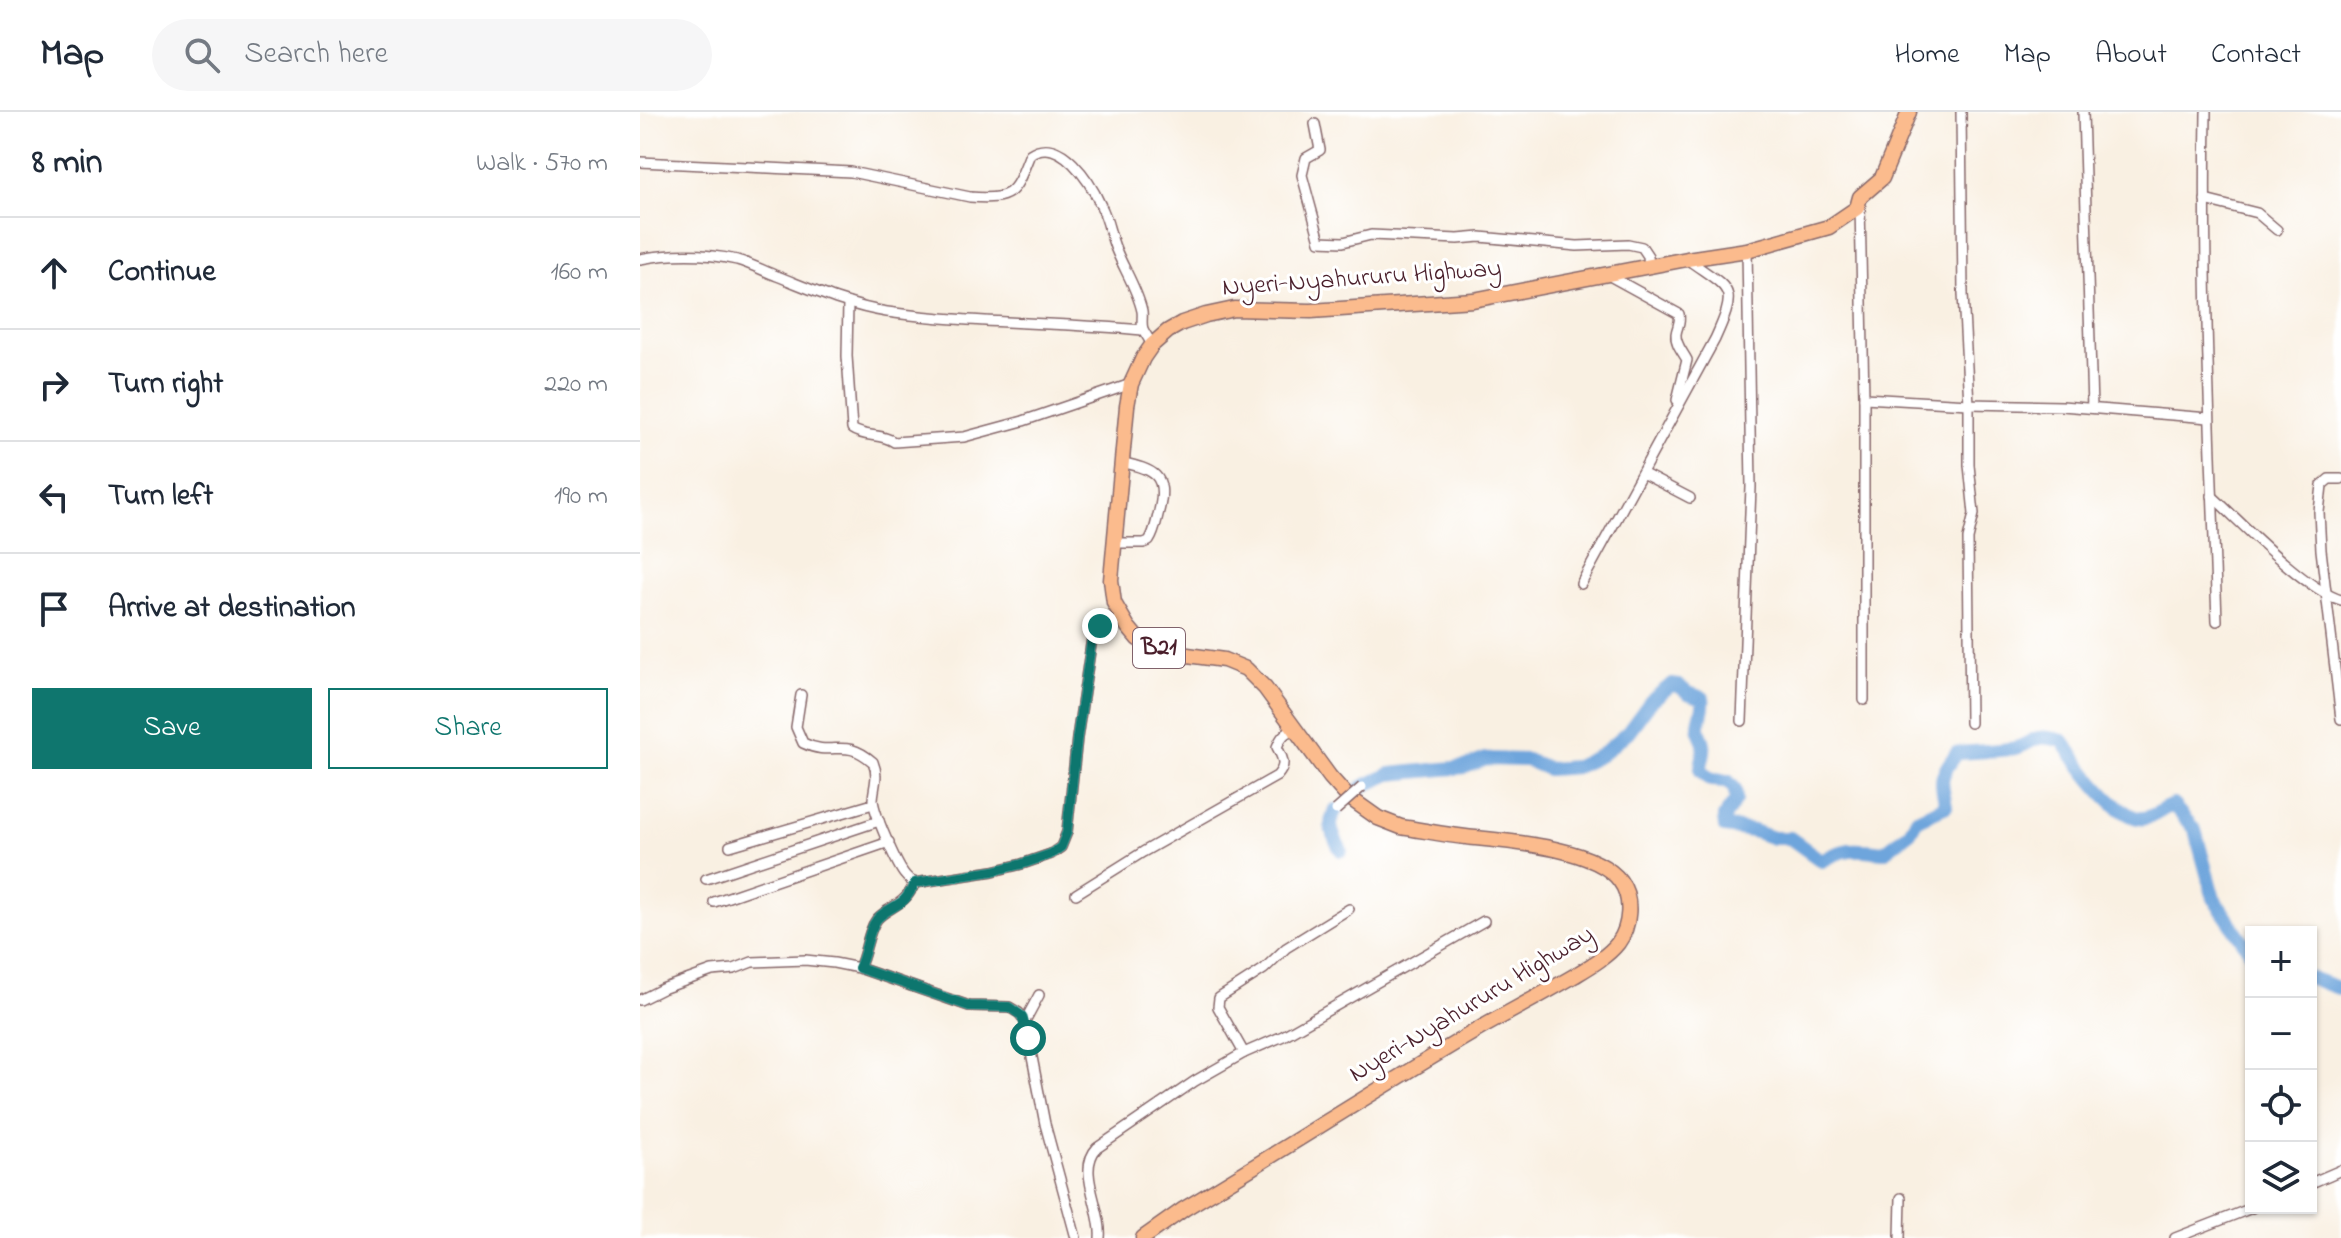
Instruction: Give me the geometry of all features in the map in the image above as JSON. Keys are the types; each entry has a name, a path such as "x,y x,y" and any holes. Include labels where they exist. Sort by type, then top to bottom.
{"highway":[{"name":"Nyeri-Nyahururu Highway","path":"1143,1238 1184,1209 1375,1092 1582,971 1616,946 1625,931 1628,916 1625,890 1603,866 1561,850 1401,827 1378,818 1347,796 1330,777 1265,688 1246,669 1224,660 1173,653 1138,639 1114,603 1111,580 1131,384 1143,358 1152,345 1182,323 1234,309 1311,311 1473,300 1747,250 1829,227 1857,208 1860,197 1882,178 1909,112"}],"street":[{"path":"1961,112 1963,294 1969,465 1974,514 1968,539 1970,723"},
{"path":"2083,112 2092,408"},
{"path":"2206,112 2209,418 2217,621"},
{"path":"1315,124 1320,150 1306,158 1302,175 1320,241 1343,242 1371,235 1458,239 1480,237 1577,246 1628,244 1642,247 1648,256 1649,267"},
{"path":"640,162 851,172 985,199 1003,196 1016,188 1034,151 1055,151 1077,167 1102,208 1142,312 1143,330 1152,345"},
{"path":"1860,197 1864,398 1864,700"},
{"path":"2205,200 2257,213 2277,230"},
{"path":"1742,721 1751,487 1747,250"},
{"path":"640,259 673,254 740,261 848,303 884,311 959,320 1143,330"},
{"path":"1581,584 1715,339 1730,301 1725,288 1687,259"},
{"path":"1608,275 1679,314 1677,342 1687,360 1672,419"},
{"path":"848,303 847,356 852,429 868,436 887,437 894,442 964,437 1023,421 1131,384"},
{"path":"1864,398 2092,408 2209,418"},
{"path":"1114,543 1149,541 1155,529 1161,495 1162,483 1158,476 1140,466 1121,462"},
{"path":"1642,473 1690,498"},
{"path":"2341,479 2325,481 2319,512 2341,719"},
{"path":"2212,496 2326,596 2341,600"},
{"path":"859,968 867,953 874,923 904,899 915,883 1022,864 1051,854 1061,847 1067,832 1092,638 1096,626 1105,628 1122,618"},
{"path":"801,695 796,727 803,743 816,749 853,748 873,762 877,777 873,804 904,874 915,883"},
{"path":"1076,894 1277,776 1283,769 1284,761 1277,747 1285,733 1294,729"},
{"path":"1336,810 1362,787"},
{"path":"730,846 873,804"},
{"path":"706,879 879,821"},
{"path":"714,902 889,842"},
{"path":"1244,1053 1218,1007 1219,998 1264,969 1286,948 1349,909"},
{"path":"1100,1238 1100,1223 1088,1167 1091,1154 1195,1081 1244,1053 1283,1036 1484,921"},
{"path":"640,1000 712,971 734,969 752,962 805,960 859,968 969,1006 1009,1007 1025,1021 1045,1124 1076,1238"},
{"path":"1025,1021 1039,995"},
{"path":"2317,1180 2341,1170"},
{"path":"1900,1238 1901,1198"},
{"path":"2175,1238 2245,1211"}],"waterway":[{"path":"1362,787 1390,774 1465,767 1486,759 1527,760 1548,769 1576,767 1601,755 1628,732 1651,701 1671,685 1679,686 1703,698 1699,728 1704,748 1701,771 1711,780 1728,781 1735,789 1736,800 1724,817 1725,827 1773,838 1790,838 1822,861 1852,850 1884,852 1910,832 1917,819 1946,806 1942,778 1957,753 2009,749 2037,738 2051,738 2063,741 2096,785 2128,814 2147,818 2173,805 2195,830 2214,899 2245,944"},
{"path":"1336,810 1331,825 1341,850"},
{"path":"2317,980 2341,989"}],"route":[{"path":"1028,1038 1025,1021 1014,1009 969,1006 859,968 867,953 874,923 904,899 915,883 1022,864 1051,854 1061,847 1067,832 1092,638 1096,626 1100,626"}]}
